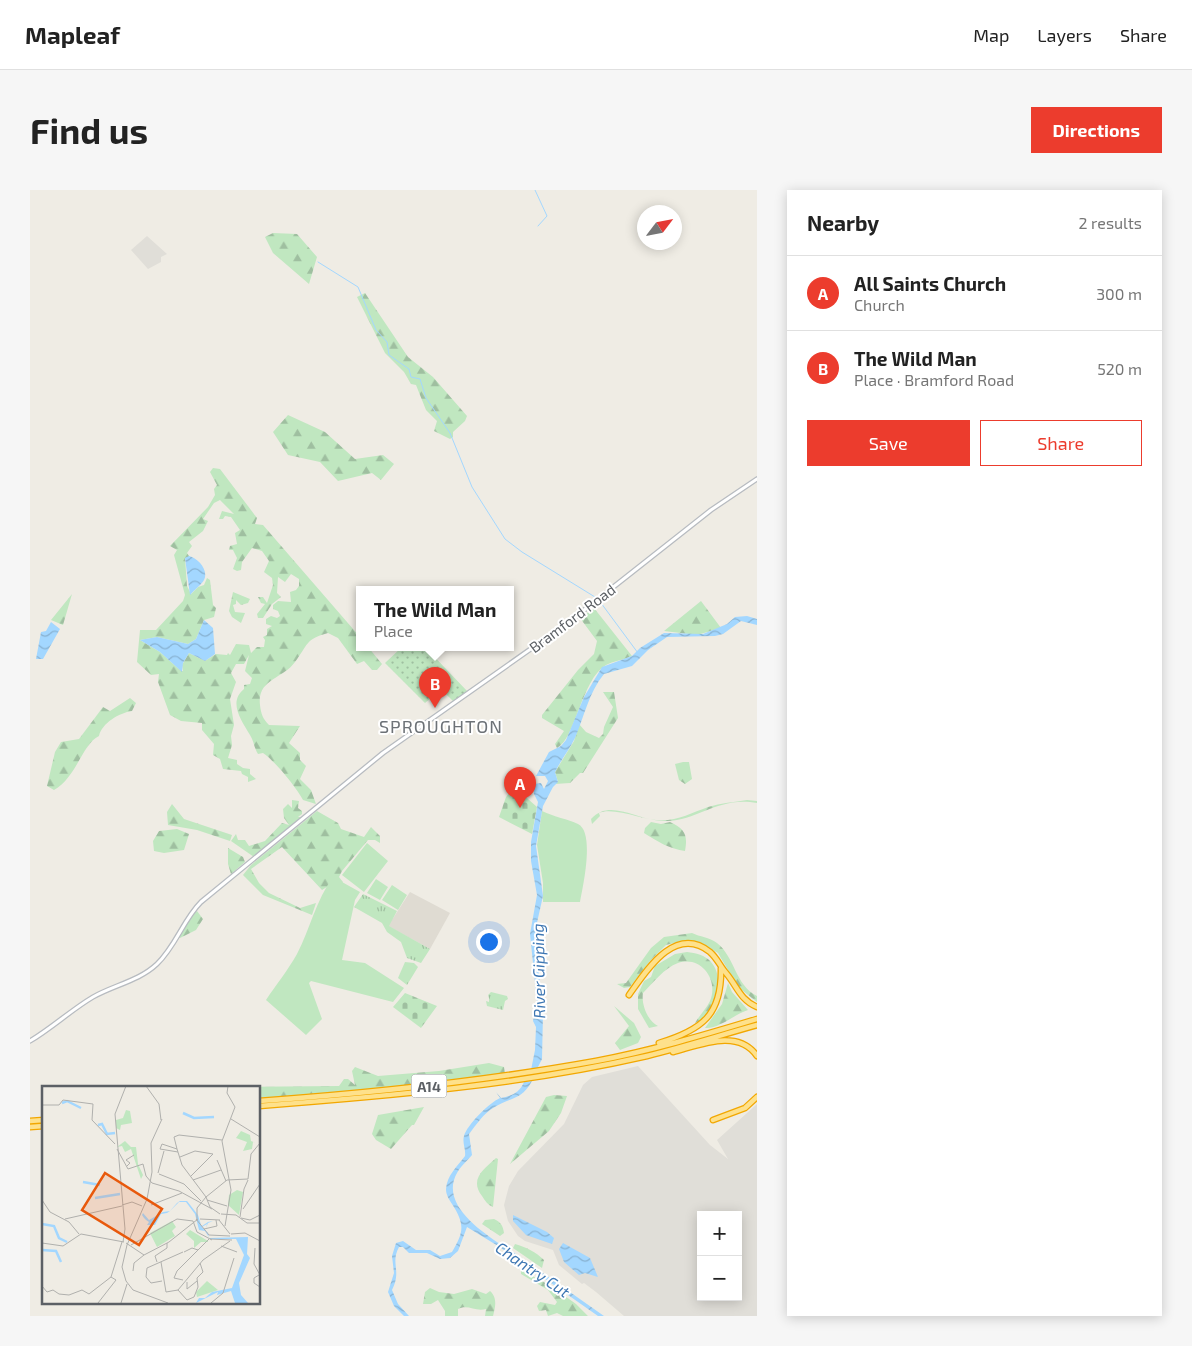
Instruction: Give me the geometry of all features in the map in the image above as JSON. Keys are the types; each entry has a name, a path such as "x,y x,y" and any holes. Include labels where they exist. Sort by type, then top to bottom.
{"highway":[{"path":"629,995 652,964 664,952 676,946 687,944 705,949 715,958 740,995 757,1007"},
{"path":"655,1046 694,1030 709,1016 720,996 721,968"},
{"name":"A14","path":"260,1101 355,1096 598,1061 757,1019"},
{"name":"A14","path":"260,1106 497,1082 544,1075 658,1053 757,1024"},
{"path":"658,1053 663,1054 723,1040 744,1044 757,1056"},
{"path":"713,1120 745,1108 757,1098"}],"main road":[{"name":"Bramford Road","path":"30,1041 94,996 136,978 152,968 164,956 185,920 198,905 321,803 383,753 569,622 726,498 757,479"}],"shaded area":[{"path":"147,236 167,254 161,257 161,262 148,269 131,250"},
{"path":"410,892 450,913 430,949 388,926"},
{"path":"638,1066 710,1145 728,1159 717,1140 757,1104 757,1316 624,1316 596,1292 584,1283 582,1284 559,1265 553,1250 525,1241 518,1236 508,1221 504,1205 509,1186 518,1171 564,1124 583,1085 592,1077"}],"green space":[{"path":"273,233 297,234 317,257 309,284 273,253 265,237"},
{"path":"365,293 408,357 433,377 467,416 465,421 453,432 453,437 450,439 434,431 437,421 426,410 416,385 411,384 404,372 385,353 357,297"},
{"path":"288,415 325,432 355,459 383,455 394,464 381,480 372,473 338,481 320,462 288,455 273,432"},
{"path":"213,468 220,469 257,518 255,524 263,525 356,632 356,651 371,651 382,664 377,670 372,670 364,661 357,664 338,638 328,633 311,640 290,668 267,684 260,696 260,708 269,725 300,726 289,743 300,753 300,760 306,766 300,779 311,790 316,804 303,800 273,762 263,753 258,754 240,717 236,705 237,700 239,694 244,689 244,685 250,684 252,678 245,671 249,655 244,664 236,664 231,673 236,682 230,699 234,725 231,736 232,745 228,758 237,760 237,764 243,768 250,769 250,774 256,779 248,782 248,777 242,774 241,771 223,769 220,759 213,755 214,744 202,730 202,723 181,721 170,715 158,682 159,674 151,675 137,662 140,630 156,630 183,601 185,595 174,555 177,550 170,546 208,507 215,495 214,489 217,485 210,472","holes":["220,500 234,514 222,511 219,519 223,519 225,516 231,517 240,530 235,533 237,544 230,546 229,550 233,550 237,558 233,569 241,570 242,562 252,548 262,551 269,561 264,572 272,578 273,585 267,603 263,597 258,597 261,603 265,604 257,614 258,618 263,618 272,604 281,597 277,593 278,577 285,582 291,574 299,579 299,586 296,590 290,592 291,602 278,601 273,605 273,609 278,611 280,616 277,618 271,616 266,619 266,624 272,626 267,629 267,635 263,637 265,640 264,647 257,647 251,653 249,645 236,644 230,655 228,653 227,655 216,654 205,661 189,653 182,665 183,671 181,671 160,652 140,640 157,637 188,644 196,639 204,620 214,617 216,608 213,605 210,580 207,578 204,585 198,587 191,594 187,586 185,558 190,557 187,553 192,546 189,542 203,531 208,521 203,519 214,503"]},
{"path":"233,592 250,599 248,603 241,605 236,600 236,604 233,605 235,612 245,613 241,623 232,617 229,611"},
{"path":"72,594 63,625 51,620"},
{"path":"701,601 721,628 697,635 664,631"},
{"path":"594,608 632,656 606,665 597,672 590,683 569,733 564,742 557,748 555,744 564,731 542,718 542,715 578,670 594,654 597,641 580,618"},
{"path":"398,651 429,651 468,692 454,702 441,689 425,703 385,663"},
{"path":"603,692 614,692 618,718 583,773 580,773 570,783 555,784 558,782 555,772 574,741 579,724 586,732 599,738 603,734 613,707"},
{"path":"130,698 136,703 132,711 117,716 107,723 99,736 88,746 62,784 54,790 47,786 55,752 61,742 79,739 103,707 110,711"},
{"path":"689,762 692,779 685,784 679,780 675,764"},
{"path":"512,790 519,791 537,807 532,834 499,817 506,797"},
{"path":"292,800 299,801 298,808 302,811 302,814 298,817 302,817 254,857 231,841 236,834 238,840 245,840 249,846 265,841 282,823 289,825 284,818 283,809 288,804 292,808"},
{"path":"747,800 757,801 757,803 744,802 720,805 678,820 659,821 653,820 670,820 713,806"},
{"path":"172,804 184,819 232,835 230,841 197,830 168,825 167,812"},
{"path":"606,810 622,811 643,818 605,811 599,813 600,816 592,824 591,819 598,813"},
{"path":"317,811 338,823 341,829 364,837 371,827 380,836 380,843 375,840 368,840 342,871 339,877 343,882 342,884 333,883 322,890 282,847 251,869 259,883 269,893 300,908 316,903 312,915 263,895 243,875 251,865"},
{"path":"542,811 574,822 583,829 587,848 580,902 543,902 543,883 537,845"},
{"path":"651,822 661,824 670,822 679,827 686,837 685,851 664,845 644,833 645,828"},
{"path":"177,829 189,834 184,850 164,853 154,851 153,841 159,831"},
{"path":"367,843 388,861 364,892 342,875"},
{"path":"228,848 243,857 245,862 231,874 228,864"},
{"path":"333,877 360,892 355,900 342,960 365,963 404,988 393,1002 311,981 309,983 322,1019 306,1035 266,1000 297,954 322,895"},
{"path":"376,879 388,887 380,900 367,893"},
{"path":"392,885 407,895 398,910 382,900"},
{"path":"363,894 397,911 389,926 430,949 421,963 407,958 401,942 387,932 382,923 354,907"},
{"path":"197,911 203,919 196,930 180,938 178,937 188,919"},
{"path":"692,933 714,941 723,949 744,985 757,996 757,1002 738,987 718,953 701,943 686,940 666,945 650,961 630,987 624,988 617,984 626,983 651,948 664,937"},
{"path":"687,952 706,958 716,969 718,987 713,1005 702,1019 695,1023 710,1001 712,985 706,971 701,966 686,961 678,963 663,972 643,993 643,1003 646,1012 654,1024 658,1026 649,1028 638,1009 638,994 644,981 651,977 655,966 675,954"},
{"path":"405,962 414,963 418,967 407,985 398,978"},
{"path":"728,983 732,992 748,1010 721,1024 705,1028 722,1004"},
{"path":"491,992 507,996 508,999 505,1001 503,1010 487,1006 486,1001 489,1002 488,995"},
{"path":"405,993 437,1006 421,1028 393,1007"},
{"path":"614,1006 634,1023 641,1037 638,1043 620,1050 615,1043 629,1026"},
{"path":"489,1063 504,1067 505,1074 375,1090 260,1100 260,1087 339,1086 344,1079 348,1079 355,1085 352,1071 355,1067 378,1076 439,1071"},
{"path":"554,1095 567,1096 561,1113 549,1131 510,1164 546,1097"},
{"path":"424,1107 414,1125 391,1149 376,1140 372,1134 378,1115"},
{"path":"496,1158 498,1159 493,1207 484,1200 477,1184 480,1175"},
{"path":"494,1219 503,1228 504,1233 500,1236 482,1224 485,1220"},
{"path":"515,1244 531,1250 541,1257 544,1260 542,1268 513,1248"},
{"path":"521,1270 551,1286 576,1304 588,1316 563,1316 557,1313 548,1316 546,1310 539,1311 537,1306 540,1302 555,1305 557,1302 548,1290 521,1274"},
{"path":"430,1288 439,1292 454,1294 472,1289 486,1294 490,1291 495,1300 493,1316 485,1316 486,1309 478,1310 465,1307 458,1309 458,1316 445,1316 445,1311 438,1300 431,1304 423,1304 425,1292"}],"water":[{"path":"189,556 196,559 202,565 205,572 203,582 190,595 185,558"},
{"name":"River Gipping","path":"747,616 757,619 757,625 741,621 723,634 715,636 667,637 648,650 632,666 604,674 591,697 575,738 555,772 558,782 553,787 543,806 536,846 543,896 536,927 543,1014 542,1059 537,1069 531,1070 535,1050 536,1027 533,1021 537,1002 530,934 537,895 531,861 531,842 538,802 534,794 534,784 541,783 544,789 548,781 545,776 536,776 549,752 561,746 566,740 584,697 602,667 632,656 640,648 664,633 703,634 727,624 735,617"},
{"path":"204,620 213,628 215,654 205,661 189,653 183,663 182,672 160,652 140,640 157,637 188,644 196,639"},
{"path":"51,622 60,629 43,659 36,659 41,632 46,631"},
{"path":"532,1081 524,1092 490,1110 474,1127 469,1134 472,1155 458,1171 453,1184 454,1195 464,1214 482,1231 500,1244 498,1246 467,1227 458,1251 450,1258 440,1259 427,1253 409,1253 403,1247 399,1247 396,1258 396,1277 392,1290 398,1304 409,1316 404,1316 394,1306 388,1292 394,1273 392,1256 396,1243 403,1241 416,1250 430,1250 440,1256 452,1252 461,1233 461,1223 446,1189 450,1175 465,1156 464,1139 466,1131 490,1104 500,1098 496,1092 501,1098 509,1096 518,1091 524,1082"},
{"path":"513,1215 547,1232 554,1238 552,1244 526,1235 513,1221"},
{"path":"563,1243 590,1258 598,1277 585,1273 579,1275 564,1262 559,1249"},
{"name":"Chantry Cut","path":"503,1245 604,1316 598,1316 501,1248"}],"waterway":[{"path":"535,190 547,216 538,226"},
{"path":"318,262 358,287 376,330 387,342 389,355 409,369 411,377 420,379 426,398 450,433 472,487 505,539 522,552 595,597"},
{"path":"601,603 638,653"}],"place":[{"name":"The Wild Man","path":"435,708"},
{"name":"All Saints Church","path":"520,808"}],"district":[{"name":"SPROUGHTON","path":"441,726"}]}
